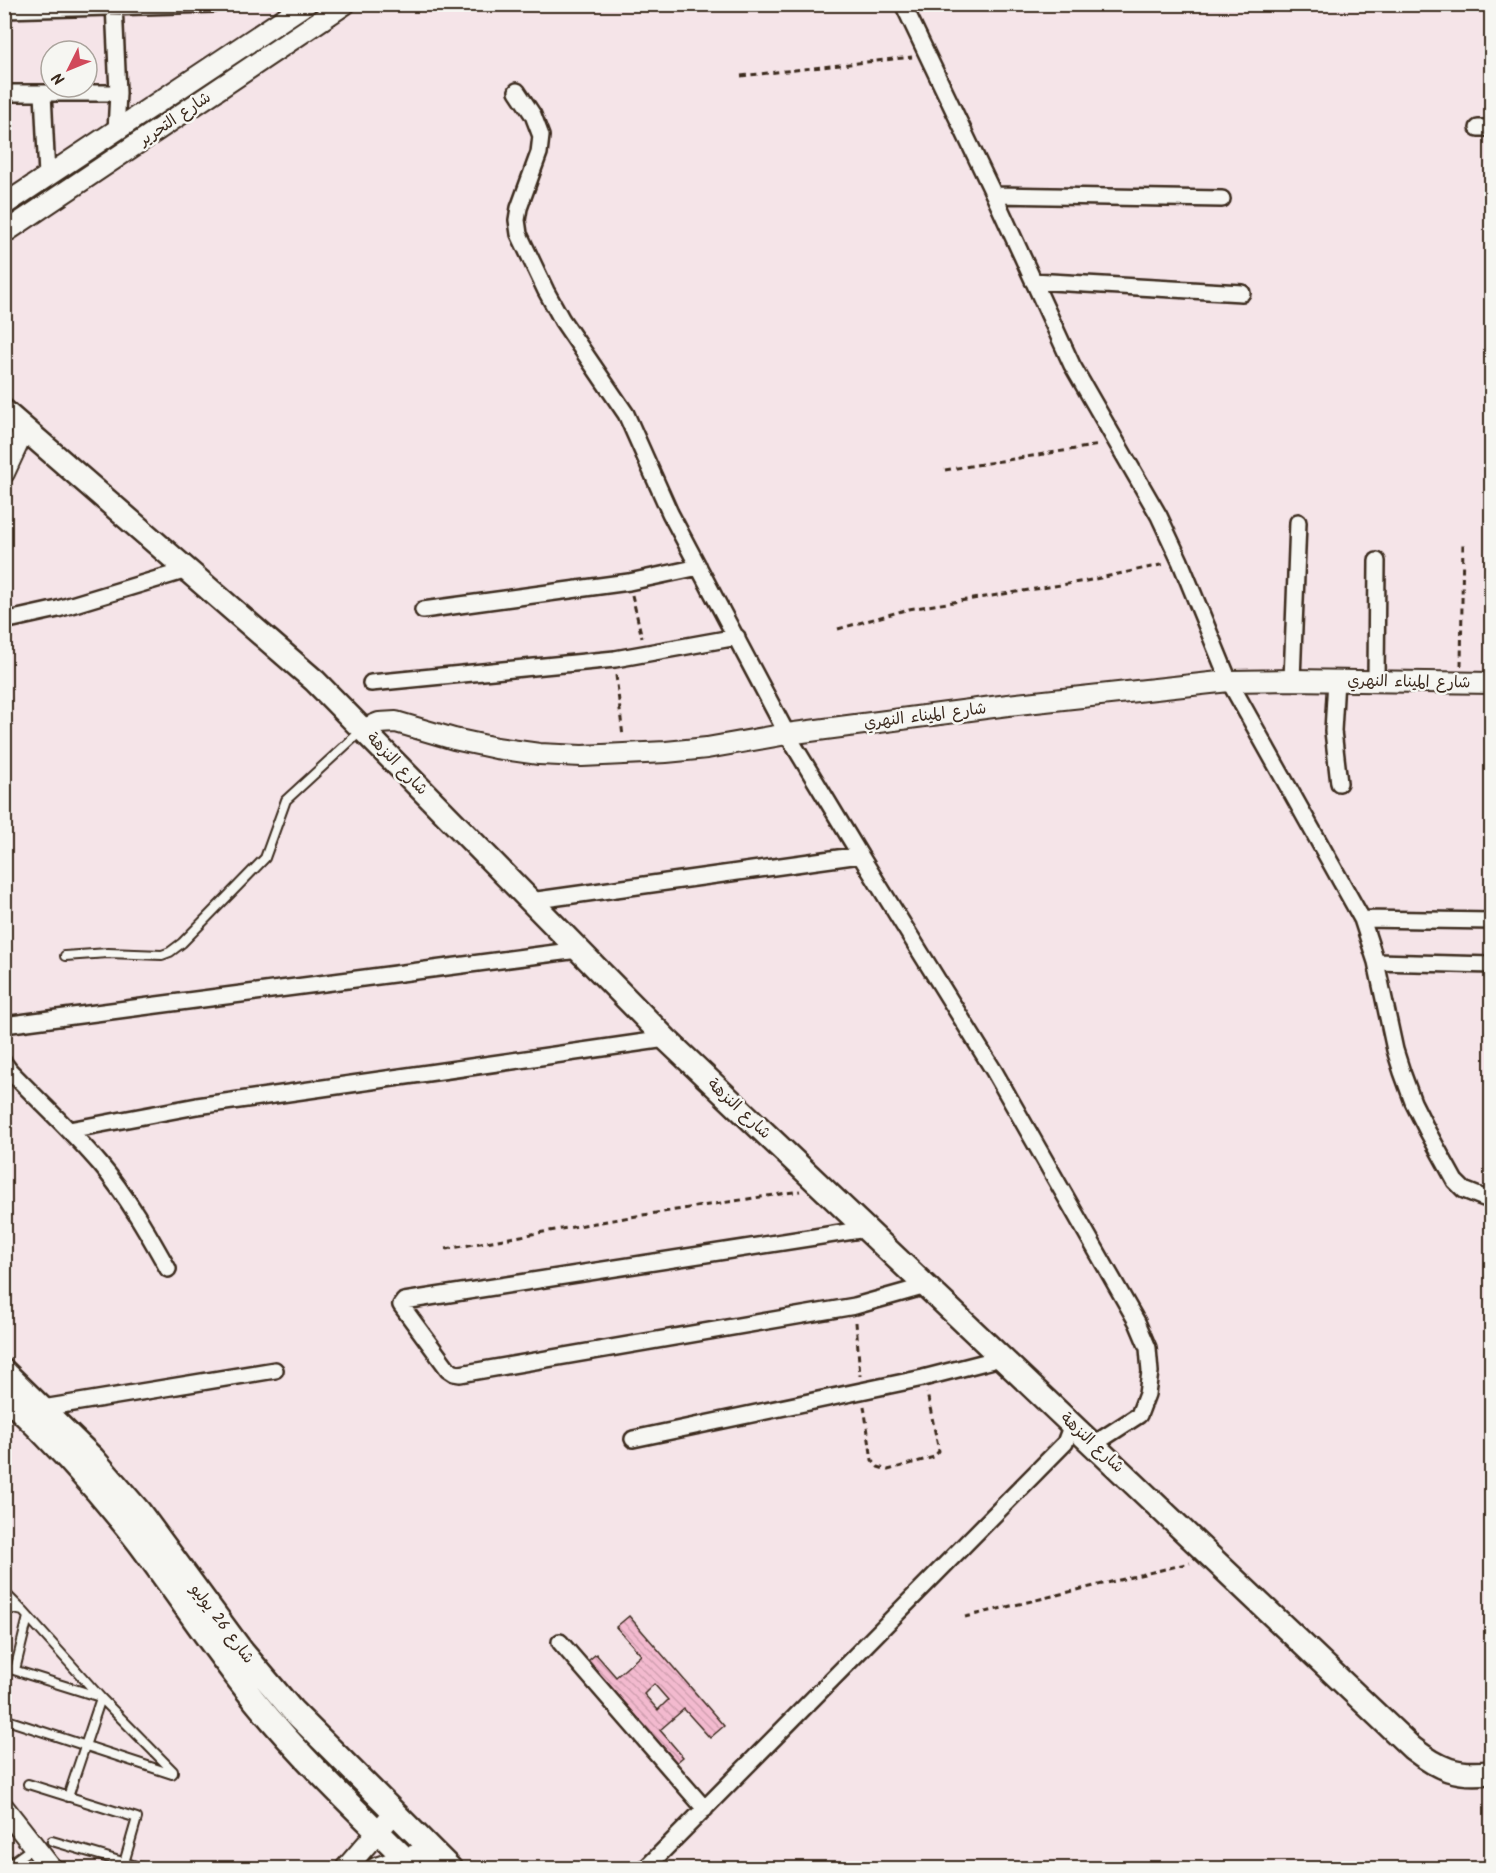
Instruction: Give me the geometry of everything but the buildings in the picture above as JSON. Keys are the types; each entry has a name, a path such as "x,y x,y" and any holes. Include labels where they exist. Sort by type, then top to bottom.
{"main road":[{"name":"شارع النزهة","path":"4,411 315,681 666,1039 1412,1748 1430,1762 1452,1771 1475,1774 1491,1772"},
{"name":"شارع 26 يوليو","path":"4,1371 93,1458 140,1511 219,1621 266,1681 318,1738 450,1869"},
{"name":"شارع 26 يوليو","path":"4,1395 69,1461 119,1518 223,1661 256,1702 326,1780 410,1863"}],"street":[{"path":"4,10 213,4"},
{"name":"شارع التحرير","path":"4,205 306,4"},
{"name":"شارع التحرير","path":"4,233 345,4"},
{"path":"903,4 1072,365 1160,516 1229,681 1362,919 1376,962 1395,1050 1413,1102 1455,1181 1464,1190 1484,1198"},
{"path":"115,6 118,93 116,130"},
{"path":"517,91 533,115 541,136 539,153 519,208 517,220 519,234 546,291 562,320 626,414 670,513 787,734 994,1071 1137,1322 1148,1348 1150,1372 1147,1394 1139,1414 1094,1444"},
{"path":"4,93 39,93"},
{"path":"99,93 118,93"},
{"path":"43,99 47,176"},
{"path":"994,195 1222,199"},
{"path":"1032,281 1242,292"},
{"path":"4,473 24,430"},
{"path":"1292,680 1298,522"},
{"path":"1376,681 1377,561"},
{"path":"423,610 629,582 699,567"},
{"path":"4,621 58,609 187,570"},
{"path":"371,683 615,659 737,637"},
{"name":"شارع الميناء النهري","path":"364,729 379,723 396,722 454,739 507,750 582,756 707,748 787,734 1008,705 1229,681 1491,683"},
{"path":"1336,681 1333,731 1339,783"},
{"path":"530,901 860,855"},
{"path":"1362,919 1491,921"},
{"path":"4,1025 578,950"},
{"path":"1376,962 1491,964"},
{"path":"69,1130 197,1106 666,1039"},
{"path":"6,1070 69,1130 101,1165 126,1199 168,1269"},
{"path":"866,1229 404,1301 401,1305 448,1369 460,1374 855,1306 926,1286"},
{"path":"633,1439 923,1378 1001,1358"},
{"path":"43,1408 275,1370"},
{"path":"646,1869 1065,1443 1072,1424"},
{"path":"560,1642 705,1809"},
{"path":"4,1808 43,1844 51,1869"},
{"path":"346,1869 394,1813"},
{"path":"376,1869 410,1863 431,1850"}],"lane":[{"path":"65,956 108,953 162,955 182,943 265,858 286,800 364,729"},
{"path":"4,1592 173,1773 4,1719"},
{"path":"4,1607 26,1614"},
{"path":"15,1670 26,1614"},
{"path":"4,1667 101,1698"},
{"path":"68,1797 101,1698"},
{"path":"28,1784 137,1818 124,1863"},
{"path":"4,1868 43,1844 143,1869"}],"path":[{"path":"741,76 928,56"},
{"path":"945,470 1118,442"},
{"path":"1461,683 1463,540"},
{"path":"838,629 909,609 1086,582 1180,561"},
{"path":"629,582 645,653"},
{"path":"615,659 625,754"},
{"path":"446,1249 630,1217 822,1188"},
{"path":"855,1306 861,1390 872,1460 878,1467 888,1470 934,1456 939,1451 923,1378"},
{"path":"964,1617 1212,1558"}]}
